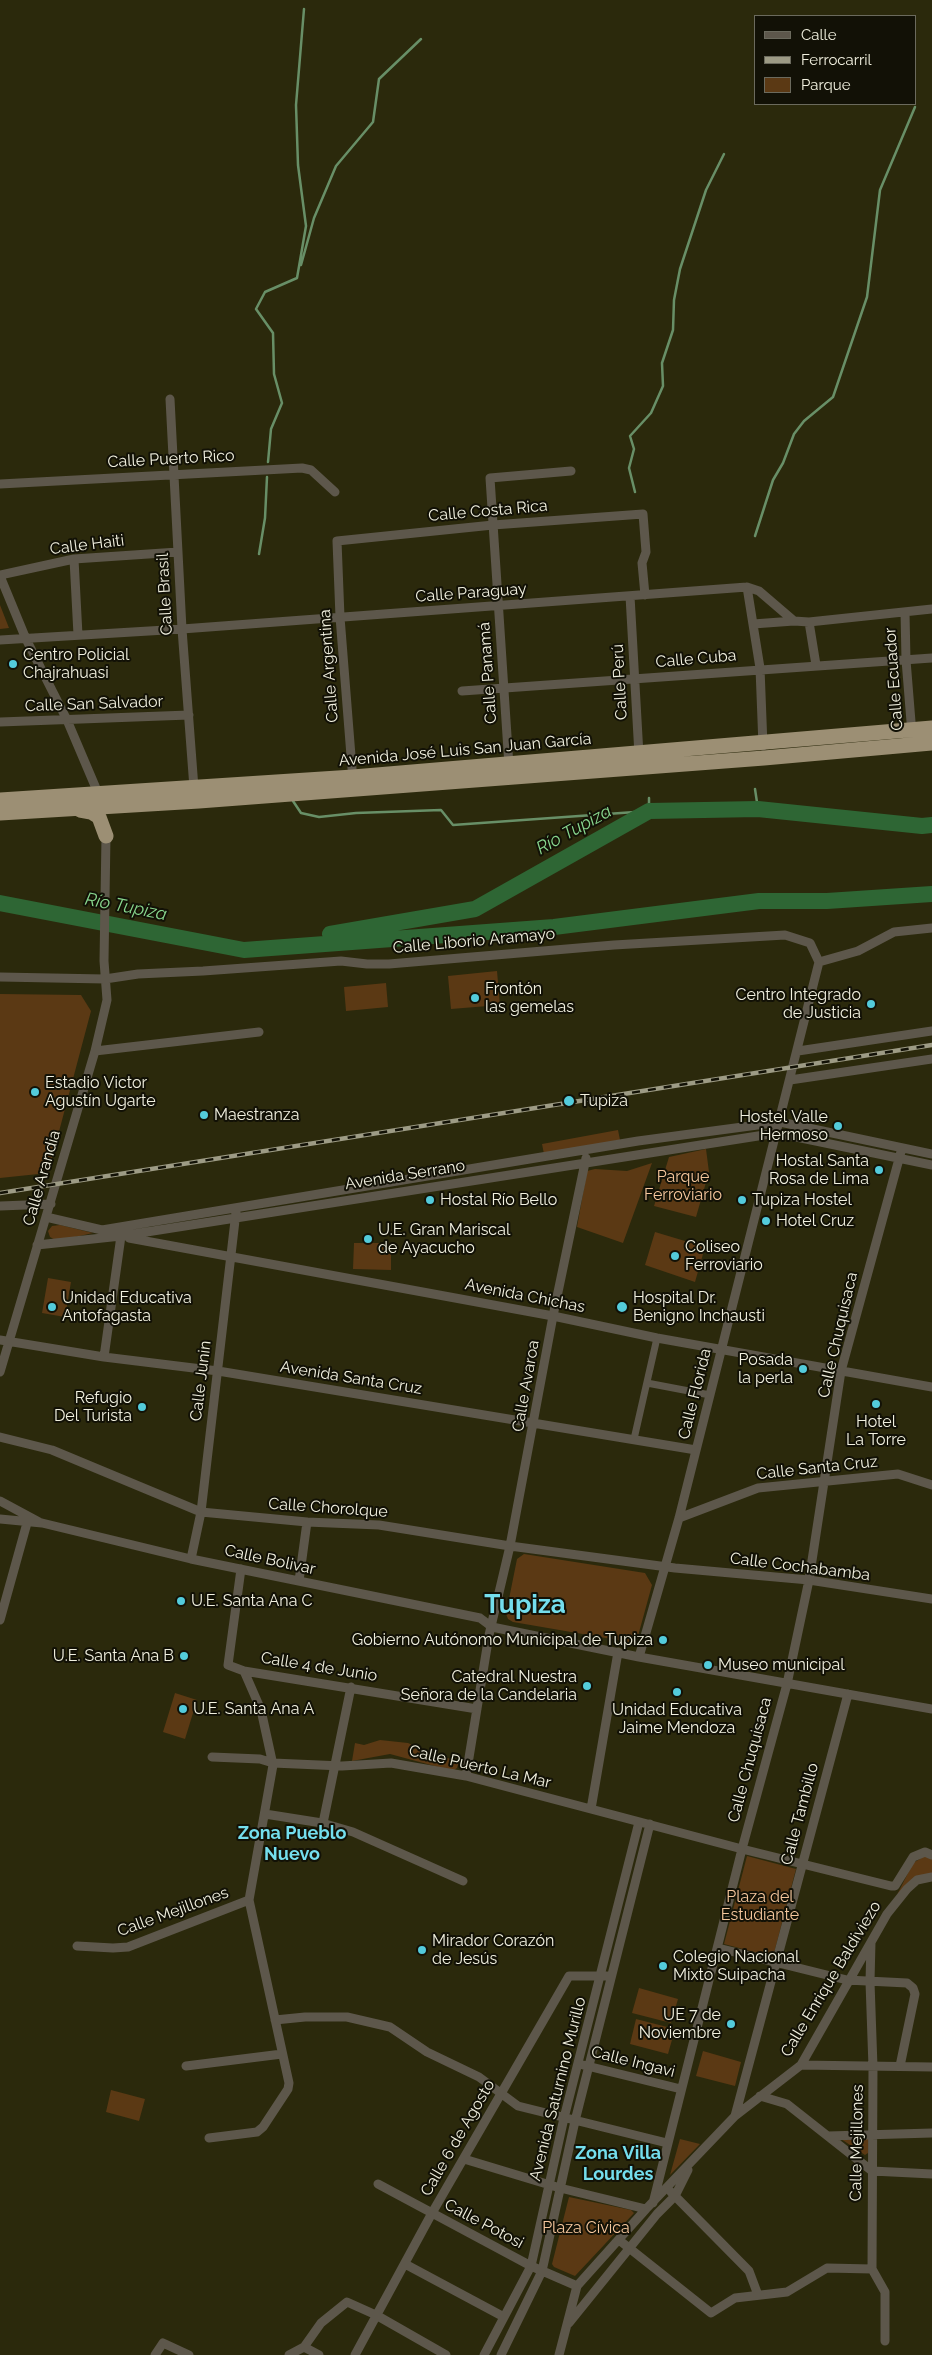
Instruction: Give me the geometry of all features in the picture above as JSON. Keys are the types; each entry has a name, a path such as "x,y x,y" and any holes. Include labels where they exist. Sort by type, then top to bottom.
{"highway":[{"name":"Avenida José Luis San Juan García","path":"0,813 135,804 353,783 763,751 913,737 932,728"},
{"name":"Avenida José Luis San Juan García","path":"913,737 932,743"},
{"name":"Avenida José Luis San Juan García","path":"0,800 194,788 353,783"},
{"path":"106,836 112,816 121,809 135,804"},
{"path":"69,807 91,812 100,817 106,836"}],"street":[{"name":"Calle Brasil","path":"170,399 182,629 194,788"},
{"name":"Calle Puerto Rico","path":"0,484 302,468 311,470 335,492"},
{"name":"Calle Panamá","path":"510,770 490,478 571,471"},
{"name":"Calle Costa Rica","path":"337,541 493,525 643,514 646,552 642,563 645,595"},
{"name":"Calle Argentina","path":"337,541 340,617 353,783"},
{"name":"Calle Haiti","path":"0,575 74,558 178,552"},
{"path":"74,558 78,635"},
{"path":"0,575 26,639 66,720 98,793"},
{"name":"Calle Paraguay","path":"0,640 182,629 747,587"},
{"path":"763,751 760,668 747,587 759,591 794,621"},
{"name":"Calle Perú","path":"630,596 639,760"},
{"path":"753,624 794,621 809,622 932,609"},
{"name":"Calle Ecuador","path":"905,612 906,660 913,737"},
{"path":"809,622 816,665"},
{"name":"Calle Cuba","path":"462,691 760,668 932,658"},
{"name":"Calle San Salvador","path":"0,722 189,715"},
{"name":"Calle Arandia","path":"0,1372 4,1340 50,1204 95,1051 107,1000 104,961 106,836"},
{"path":"819,962 858,951 894,932 932,928"},
{"name":"Calle Liborio Aramayo","path":"0,977 105,979 138,974 341,961 389,964 614,945 785,935 810,943 819,962"},
{"name":"Calle Florida","path":"639,1657 679,1518 798,1052 819,962"},
{"path":"798,1052 932,1031"},
{"path":"95,1051 259,1032"},
{"path":"790,1080 932,1059"},
{"name":"Avenida Serrano","path":"37,1245 120,1231 236,1206 587,1151 638,1141 780,1122 932,1154"},
{"path":"777,1133 932,1165"},
{"name":"Avenida Serrano","path":"46,1217 102,1230 120,1231 236,1217 777,1133"},
{"name":"Calle Chuquisaca","path":"650,2206 668,2143 742,1849 787,1684 809,1580 841,1371 902,1148"},
{"name":"Calle Avaroa","path":"466,1776 492,1627 535,1422 587,1151"},
{"path":"0,1206 50,1204"},
{"name":"Calle Junin","path":"191,1559 201,1512 232,1257 236,1206"},
{"path":"104,1357 120,1231"},
{"name":"Avenida Chichas","path":"120,1231 232,1257 554,1316 657,1338 932,1387"},
{"path":"634,1439 657,1338"},
{"name":"Avenida Santa Cruz","path":"4,1340 104,1357 218,1371 696,1450"},
{"path":"647,1382 710,1395"},
{"name":"Calle Chorolque","path":"0,1437 52,1450 201,1512 308,1522 379,1525 510,1546 664,1567"},
{"name":"Calle Santa Cruz","path":"679,1518 758,1488 898,1474 932,1485"},
{"path":"0,1501 42,1523"},
{"path":"0,1519 42,1523"},
{"path":"299,1581 308,1522"},
{"path":"0,1620 28,1523"},
{"name":"Calle Bolivar","path":"42,1523 191,1559 480,1618 492,1627 639,1657 932,1709"},
{"name":"Calle Cochabamba","path":"664,1567 809,1580 932,1599"},
{"path":"209,2138 257,2132 263,2127 288,2089 289,2083 249,1900 265,1814 272,1763 261,1710 244,1671 228,1665 241,1569"},
{"path":"591,1809 618,1652"},
{"name":"Calle 4 de Junio","path":"244,1671 478,1709"},
{"path":"323,1823 337,1766 351,1687"},
{"name":"Calle Tambillo","path":"735,2116 848,1694"},
{"name":"Calle Puerto La Mar","path":"212,1757 260,1759 272,1763 337,1766 390,1763 466,1776 742,1849 891,1886 895,1886 913,1857 925,1852 932,1855"},
{"path":"265,1814 323,1823 353,1832 463,1880"},
{"name":"Avenida Saturnino Murillo","path":"484,2355 531,2266 564,2118 602,1976 639,1822"},
{"name":"Avenida Saturnino Murillo","path":"501,2355 542,2271 575,2121 650,1824"},
{"name":"Calle Enrique Baldiviezo","path":"558,2355 577,2286 666,2188 735,2116 801,2065 847,1980 887,1914 906,1889 918,1880 932,1877"},
{"name":"Calle Mejillones","path":"76,1946 128,1947 249,1900"},
{"name":"Calle Mejillones","path":"871,1942 870,1982 873,2067 872,2270 884,2292 886,2341"},
{"path":"718,1948 847,1980 908,1983 913,1988 915,1994 900,2066"},
{"name":"Calle 6 de Agosto","path":"356,2355 432,2213 569,1976 612,1976"},
{"path":"275,2020 346,2016 390,2027 427,2052 478,2076 518,2106 668,2143"},
{"path":"186,2066 282,2054"},
{"name":"Calle Ingavi","path":"578,2064 681,2089"},
{"path":"801,2065 932,2067"},
{"path":"760,2096 787,2104 872,2171 932,2174"},
{"path":"828,2136 932,2133"},
{"path":"464,2159 560,2188 650,2206"},
{"path":"567,2325 657,2214 675,2196 692,2162"},
{"name":"Calle Potosi","path":"378,2184 531,2266 577,2286"},
{"path":"666,2188 750,2271 758,2295"},
{"path":"619,2240 711,2313 735,2298 787,2292 827,2268 872,2270"},
{"path":"406,2264 504,2317"},
{"path":"288,2355 304,2347 321,2324 347,2302 376,2315 446,2355"},
{"path":"156,2355 163,2343 189,2355"},
{"path":"304,2347 318,2355"}],"green space":[{"path":"0,605 9,628 0,629"},
{"path":"497,971 500,1005 451,1009 448,976"},
{"path":"386,983 388,1007 346,1011 344,987"},
{"name":"Estadio Victor Agustín Ugarte","path":"0,994 81,995 91,1011 48,1173 0,1178"},
{"path":"618,1130 620,1140 544,1154 542,1144"},
{"name":"Parque Ferroviario","path":"706,1149 709,1172 696,1217 654,1206 669,1157"},
{"path":"652,1163 623,1243 577,1227 587,1171 595,1169 627,1171"},
{"path":"60,1225 93,1233 57,1241 50,1237 48,1231 52,1226"},
{"name":"Coliseo Ferroviario","path":"655,1232 705,1247 695,1282 645,1265"},
{"path":"354,1243 391,1243 391,1270 353,1269"},
{"path":"48,1278 71,1282 65,1317 42,1313"},
{"path":"524,1554 645,1573 652,1585 638,1636 629,1642 513,1622 508,1619 506,1614 517,1559"},
{"path":"175,1693 197,1700 185,1739 163,1732"},
{"path":"380,1740 408,1743 432,1754 459,1761 457,1768 453,1771 390,1754 352,1761 355,1743 364,1745"},
{"name":"Plaza del Estudiante","path":"747,1856 796,1869 773,1957 724,1944"},
{"path":"925,1856 932,1858 932,1873 915,1878 896,1897 913,1863"},
{"path":"639,1988 678,1999 671,2023 632,2013"},
{"path":"636,2019 675,2029 668,2054 630,2044"},
{"path":"703,2051 741,2062 735,2086 696,2076"},
{"path":"111,2090 145,2099 139,2121 106,2112"},
{"path":"869,2137 868,2153 865,2155 841,2139"},
{"path":"680,2139 700,2144 670,2175"},
{"name":"Plaza Cívica","path":"569,2197 631,2210 634,2213 575,2276 554,2267 552,2264"}],"waterway":[{"path":"268,462 271,429 282,403 274,374 273,333 256,309 265,292 297,278 306,226 298,165 296,105 304,9"},
{"path":"301,265 314,218 336,166 373,122 379,79 421,39"},
{"path":"755,536 773,480 783,463 794,434 804,421 833,397 867,297 880,190 915,107"},
{"path":"635,492 629,468 634,449 630,436 651,413 663,386 662,363 673,330 674,300 680,269 706,190 724,154"},
{"path":"259,554 265,518 267,477"},
{"path":"755,789 758,809"},
{"path":"293,801 301,813 319,817 356,813 441,810 453,825 649,811 649,798"},
{"name":"Río Tupiza","path":"330,934 475,909 649,811 758,809 922,826 932,825"},
{"name":"Río Tupiza","path":"0,903 244,950 554,927 759,901 827,901 932,894"}],"railway":[{"path":"0,1193 932,1045"}],"place":[{"name":"Centro Policial Chajrahuasi","path":"13,664"},
{"name":"Frontón las gemelas","path":"475,998"},
{"name":"Centro Integrado de Justicia","path":"871,1004"},
{"name":"Estadio Victor Agustín Ugarte","path":"35,1092"},
{"name":"Tupiza","path":"569,1101"},
{"name":"Maestranza","path":"204,1115"},
{"name":"Hostel Valle Hermoso","path":"838,1126"},
{"name":"Hostal Santa Rosa de Lima","path":"879,1170"},
{"name":"Hostal Río Bello","path":"430,1200"},
{"name":"Tupiza Hostel","path":"742,1200"},
{"name":"Hotel Cruz","path":"766,1221"},
{"name":"U.E. Gran Mariscal de Ayacucho","path":"368,1239"},
{"name":"Coliseo Ferroviario","path":"675,1256"},
{"name":"Unidad Educativa Antofagasta","path":"52,1307"},
{"name":"Hospital Dr. Benigno Inchausti","path":"622,1307"},
{"name":"Posada la perla","path":"803,1369"},
{"name":"Hotel La Torre","path":"876,1404"},
{"name":"Refugio Del Turista","path":"142,1407"},
{"name":"U.E. Santa Ana C","path":"181,1601"},
{"name":"Gobierno Autónomo Municipal de Tupiza","path":"663,1640"},
{"name":"U.E. Santa Ana B","path":"184,1656"},
{"name":"Museo municipal","path":"708,1665"},
{"name":"Catedral Nuestra Señora de la Candelaria","path":"587,1686"},
{"name":"Unidad Educativa Jaime Mendoza","path":"677,1692"},
{"name":"U.E. Santa Ana A","path":"183,1709"},
{"name":"Mirador Corazón de Jesús","path":"422,1950"},
{"name":"Colegio Nacional Mixto Suipacha","path":"663,1966"},
{"name":"UE 7 de Noviembre","path":"731,2024"}],"district":[{"name":"Tupiza","path":"525,1605"},
{"name":"Zona Pueblo Nuevo","path":"292,1844"},
{"name":"Zona Villa Lourdes","path":"618,2164"}]}
